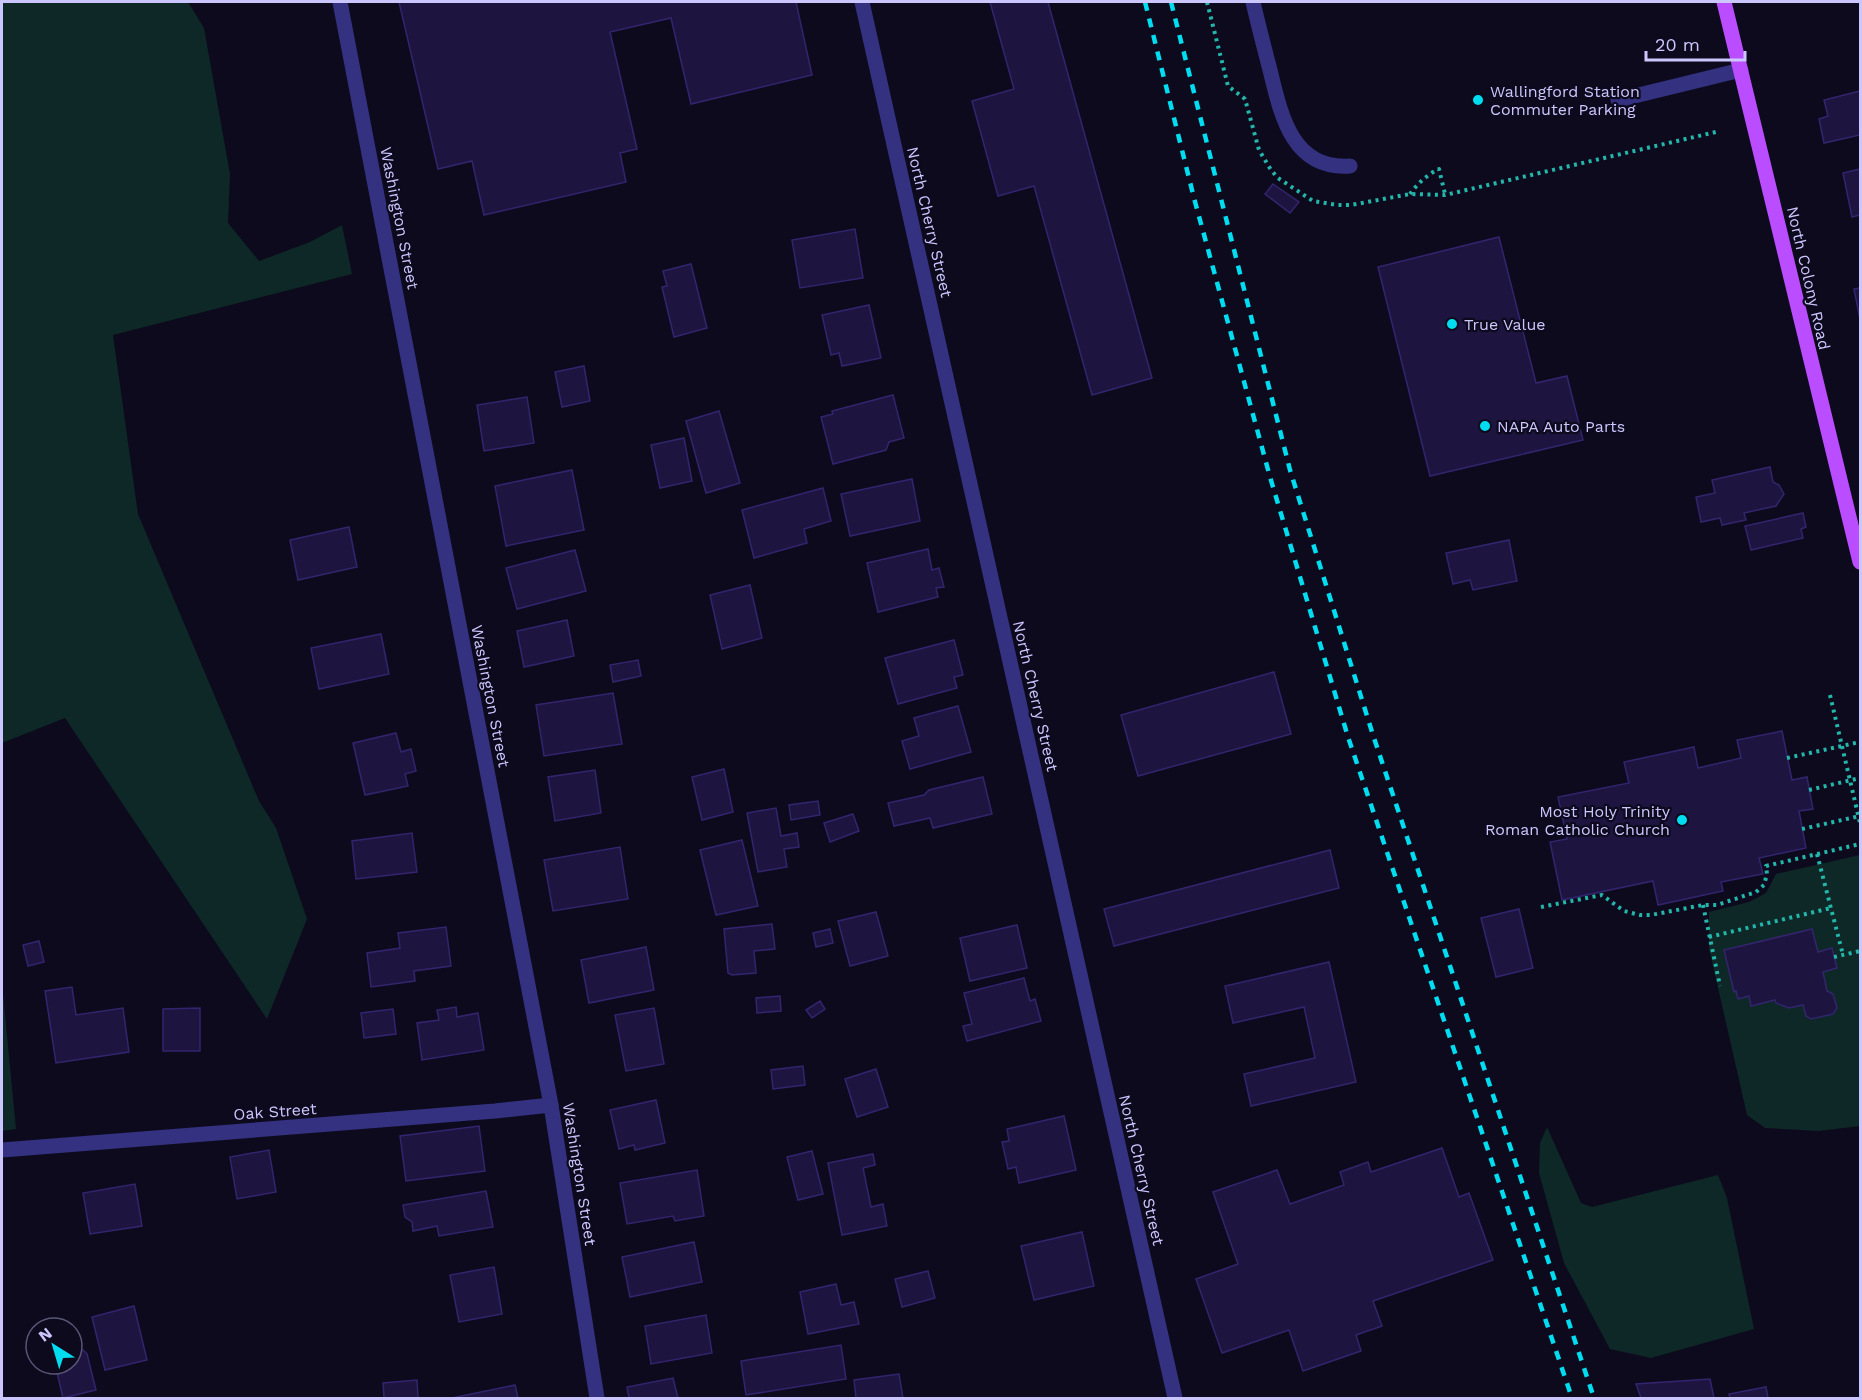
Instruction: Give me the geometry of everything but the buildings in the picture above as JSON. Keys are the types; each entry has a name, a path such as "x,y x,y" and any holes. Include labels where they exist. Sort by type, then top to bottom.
{"main road":[{"name":"North Colony Road","path":"1724,2 1860,562"}],"street":[{"name":"Washington Street","path":"340,2 551,1105 597,1398"},
{"name":"North Cherry Street","path":"862,2 1175,1398"},
{"path":"1253,2 1279,108 1289,132 1303,151 1322,163 1330,166 1350,166"},
{"path":"1618,100 1741,70"},
{"name":"Oak Street","path":"2,1150 551,1105"}],"path":[{"path":"1206,2 1228,86 1245,99 1259,150 1267,165 1278,178 1313,201 1351,205 1410,194 1445,195 1720,131"},
{"path":"1410,194 1420,182 1439,169 1445,195"},
{"path":"1830,695 1860,823"},
{"path":"1787,758 1860,742"},
{"path":"1809,790 1860,778"},
{"path":"1802,829 1860,816"},
{"path":"1541,907 1602,895 1624,911 1640,915 1651,915 1702,904 1717,905 1756,892 1764,885 1767,874 1766,866 1860,844"},
{"path":"1817,854 1843,955"},
{"path":"1702,904 1720,986"},
{"path":"1709,937 1831,908"},
{"path":"1834,957 1860,951"}],"green space":[{"path":"2,2 188,2 204,28 230,174 228,223 259,261 310,242 342,225 352,274 113,335 138,514 259,801 276,828 307,919 267,1019 65,718 2,743"},
{"path":"1860,855 1860,1126 1819,1131 1765,1128 1747,1115 1709,948 1709,912 1749,902 1766,893 1776,874"},
{"path":"2,983 16,1129 2,1131"},
{"path":"1547,1127 1581,1203 1592,1207 1718,1175 1727,1198 1754,1329 1651,1358 1610,1349 1564,1263 1539,1173 1540,1143"}],"railway":[{"path":"1145,2 1194,198 1270,477 1348,737 1572,1398"},
{"path":"1171,2 1290,470 1373,735 1594,1398"}],"place":[{"name":"Wallingford Station Commuter Parking","path":"1478,100"},
{"name":"True Value","path":"1452,324"},
{"name":"NAPA Auto Parts","path":"1485,426"},
{"name":"Most Holy Trinity Roman Catholic Church","path":"1682,820"}]}
